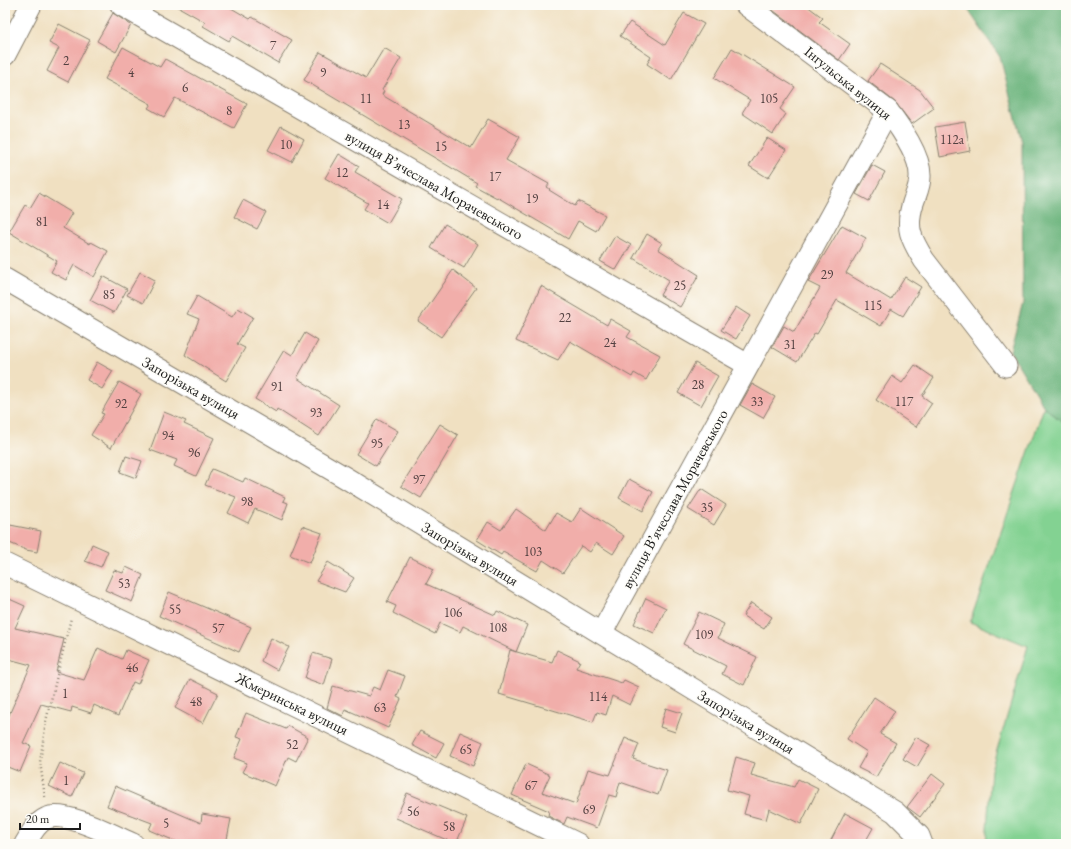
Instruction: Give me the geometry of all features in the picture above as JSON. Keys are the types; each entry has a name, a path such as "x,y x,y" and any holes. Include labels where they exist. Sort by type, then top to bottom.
{"street":[{"path":"5,55 31,5"},
{"name":"вулиця В’ячеслава Морачевського","path":"121,5 748,365"},
{"name":"Інгульська вулиця","path":"746,5 888,111 902,130 918,164 921,176 908,222 916,246 924,260 1006,366"},
{"name":"вулиця В’ячеслава Морачевського","path":"602,632 888,111"},
{"name":"Запорізька вулиця","path":"5,279 346,478 485,564 602,632 656,667 895,812 919,836 922,844"},
{"name":"Жмеринська вулиця","path":"5,564 578,844"},
{"path":"25,844 37,825 48,818 71,818 133,844"}],"path":[{"path":"48,818 40,762 46,721 71,616"}],"green space":[{"path":"965,5 1066,5 1066,427 1063,422 1044,407 1010,351 1023,303 1022,142 1000,57"},
{"path":"1044,407 1063,422 1066,427 1066,844 986,844 991,770 1028,646 970,622"}],"building":[{"path":"175,5 226,5 250,19 252,17 292,40 278,63 232,36 229,41 203,26 205,22"},
{"path":"766,5 806,5 823,18 819,22 850,44 839,60"},
{"path":"113,13 131,25 116,52 97,41"},
{"path":"684,13 704,24 671,80 647,64 651,57 620,36 630,22 665,45"},
{"path":"59,24 90,40 68,82 47,71 59,48 49,43"},
{"path":"123,47 160,67 165,59 247,104 234,128 175,98 164,117 148,108 151,104 105,79"},
{"path":"384,48 401,58 382,90 384,91 382,95 471,148 488,119 520,137 506,160 549,184 547,187 550,189 549,190 575,206 578,201 605,215 596,231 578,221 568,239 497,197 475,186 477,183 304,80 320,52 366,78"},
{"path":"732,48 795,87 780,109 786,114 773,134 742,113 750,100 714,78"},
{"path":"880,64 920,90 934,108 912,124 895,102 868,81"},
{"path":"965,122 970,151 940,157 935,127"},
{"path":"281,126 304,139 292,162 268,150"},
{"path":"767,138 786,150 768,178 749,166"},
{"path":"339,154 359,166 355,172 402,199 388,223 364,209 368,203 325,178"},
{"path":"872,165 885,172 869,201 856,194"},
{"path":"39,193 72,213 63,228 90,244 91,242 108,251 94,277 74,265 66,280 51,272 57,261 9,232 25,205 30,208"},
{"path":"243,200 266,212 257,229 234,217"},
{"path":"445,224 478,244 464,268 431,248"},
{"path":"842,225 866,238 846,273 891,300 905,277 921,287 903,316 891,309 881,326 837,300 817,334 815,333 797,362 772,347 784,326 794,332 820,288 808,282"},
{"path":"647,234 662,243 658,249 699,275 680,307 660,295 669,280 633,258"},
{"path":"615,236 631,245 616,270 600,261"},
{"path":"453,270 476,288 441,337 418,321"},
{"path":"140,272 155,280 143,303 127,295"},
{"path":"103,276 127,289 114,313 90,300"},
{"path":"541,286 607,325 610,319 631,331 627,337 660,355 646,380 634,373 632,377 570,341 558,360 516,341"},
{"path":"197,296 232,317 238,308 253,317 237,344 245,348 226,381 185,355 199,319 187,314"},
{"path":"736,307 750,316 736,339 721,330"},
{"path":"305,333 318,341 297,378 339,405 319,436 277,409 276,412 255,399 284,350 292,355"},
{"path":"97,362 113,371 102,389 87,380"},
{"path":"695,363 718,376 701,406 678,393"},
{"path":"915,365 934,378 922,396 932,403 916,427 876,400 892,376 902,383"},
{"path":"119,382 141,394 111,448 91,435 104,414 101,413"},
{"path":"752,384 775,397 763,418 740,405"},
{"path":"164,412 186,421 184,424 214,438 196,476 174,466 177,460 150,450"},
{"path":"377,419 398,431 376,466 356,454"},
{"path":"440,424 458,435 421,498 401,486"},
{"path":"126,456 142,461 136,478 120,472"},
{"path":"212,469 243,482 245,478 285,497 283,501 288,503 282,520 255,509 248,523 228,513 236,497 205,485"},
{"path":"629,479 653,492 643,511 619,498"},
{"path":"701,489 726,505 714,525 688,509"},
{"path":"581,508 624,536 613,554 596,543 590,552 581,546 563,573 543,560 537,571 503,552 501,555 477,540 488,522 501,530 516,509 546,530 556,513 572,522"},
{"path":"5,524 41,531 37,552 26,550 5,541"},
{"path":"302,526 322,533 310,563 290,555"},
{"path":"92,544 108,551 101,567 85,561"},
{"path":"410,557 434,569 426,584 495,615 497,611 527,625 516,652 463,626 460,632 440,623 435,634 393,613 396,606 387,602"},
{"path":"328,562 354,578 345,592 316,581"},
{"path":"126,567 143,575 132,602 105,590 114,570 123,573"},
{"path":"169,592 251,627 239,652 159,616"},
{"path":"5,597 25,606 15,628 64,639 56,672 84,680 98,648 122,659 126,650 149,660 138,684 133,682 118,716 94,705 91,713 72,707 71,712 41,704 23,743 31,746 20,772 5,766 5,724 31,665 5,658"},
{"path":"646,598 666,608 654,633 634,624"},
{"path":"751,603 772,617 764,629 743,616"},
{"path":"699,612 724,624 718,638 757,657 744,685 722,674 726,666 683,644"},
{"path":"271,638 289,647 277,670 261,661"},
{"path":"510,650 552,662 557,650 580,661 576,668 622,683 624,680 639,687 630,705 612,696 606,715 597,712 593,722 499,694"},
{"path":"313,653 332,659 324,685 305,678"},
{"path":"388,670 405,676 397,697 401,699 388,728 345,709 343,716 327,708 333,686 369,696 373,687 380,690"},
{"path":"190,679 218,693 203,723 175,708"},
{"path":"874,697 895,711 880,734 896,743 876,777 858,768 867,752 847,739"},
{"path":"666,708 682,713 675,732 660,727"},
{"path":"246,713 286,729 288,726 308,737 296,761 288,757 275,786 242,772 247,763 234,758 242,739 236,737"},
{"path":"420,731 444,743 436,758 412,745"},
{"path":"460,732 483,742 473,766 450,756"},
{"path":"916,737 930,745 917,767 903,759"},
{"path":"625,738 639,744 633,759 667,770 658,795 620,782 616,797 609,795 597,828 567,817 564,824 548,816 549,811 512,795 526,764 550,775 542,792 576,804 588,769 610,775"},
{"path":"736,757 755,763 751,775 794,787 798,779 818,789 801,824 769,809 766,820 744,814 749,796 727,790"},
{"path":"60,763 83,773 72,797 49,786"},
{"path":"932,774 945,784 920,817 907,807"},
{"path":"115,786 201,823 202,814 231,819 226,844 182,844 149,830 152,823 107,806"},
{"path":"407,793 467,818 456,844 396,818"},
{"path":"845,813 873,828 864,844 829,844"}]}
